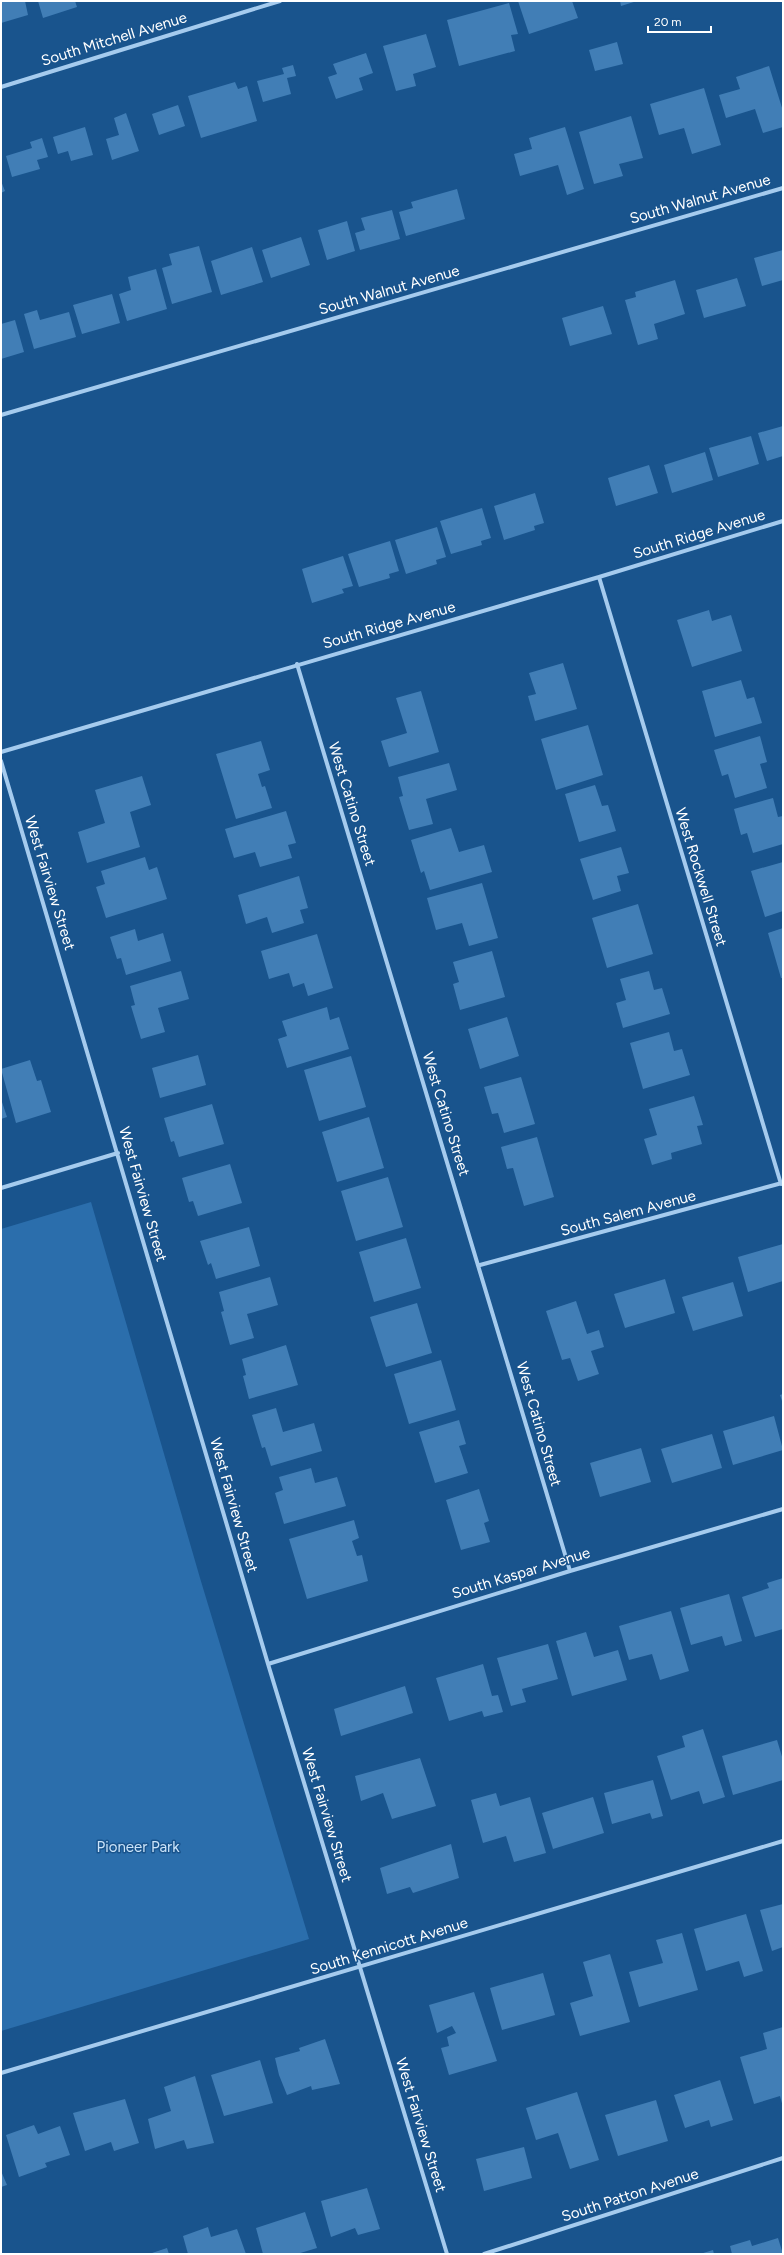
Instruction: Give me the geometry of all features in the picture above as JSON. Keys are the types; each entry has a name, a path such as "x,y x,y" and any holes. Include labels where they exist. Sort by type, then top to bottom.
{"street":[{"name":"South Mitchell Avenue","path":"1,87 280,1"},
{"name":"South Walnut Avenue","path":"1,415 783,188"},
{"name":"South Ridge Avenue","path":"1,752 297,664 599,577 783,521"},
{"name":"West Rockwell Street","path":"599,577 782,1183"},
{"name":"West Catino Street","path":"297,664 480,1265 570,1570"},
{"name":"West Fairview Street","path":"1,761 268,1664 447,2254"},
{"path":"1,1188 118,1153"},
{"name":"South Salem Avenue","path":"480,1265 782,1183"},
{"name":"South Kaspar Avenue","path":"268,1664 570,1570 783,1509"},
{"name":"South Kennicott Avenue","path":"1,2073 783,1841"},
{"name":"South Patton Avenue","path":"484,2254 783,2158"}],"green space":[{"name":"Pioneer Park","path":"91,1202 200,1578 309,1939 1,2031 1,1229"}],"building":[{"path":"1,1 25,1 28,15 1,23"},
{"path":"38,1 75,1 77,7 43,18"},
{"path":"518,1 572,1 578,18 529,34"},
{"path":"620,1 637,1 621,6"},
{"path":"509,3 518,34 511,35 515,51 459,66 447,20"},
{"path":"426,34 436,67 413,74 416,86 396,91 383,46"},
{"path":"617,42 623,64 595,71 589,50"},
{"path":"366,53 373,73 359,78 363,90 336,99 328,77 337,74 333,64"},
{"path":"293,65 296,76 287,78 291,94 263,102 257,81 284,74 282,68"},
{"path":"769,66 783,111 783,127 763,133 755,109 726,118 719,95 740,89 736,77"},
{"path":"235,82 238,89 247,86 257,121 201,138 188,96"},
{"path":"704,88 721,145 692,154 684,128 659,135 650,104"},
{"path":"178,105 185,126 159,135 152,114"},
{"path":"126,113 139,151 112,160 106,139 119,135 114,118"},
{"path":"631,116 643,158 619,164 623,176 594,184 579,132"},
{"path":"85,127 93,155 71,161 68,151 58,154 53,137"},
{"path":"565,127 584,189 567,195 558,165 520,176 514,154 532,149 529,138"},
{"path":"42,138 48,157 37,160 40,169 12,177 6,156 32,148 30,142"},
{"path":"1,181 5,191 1,193"},
{"path":"457,189 465,219 406,236 399,212 413,208 411,202"},
{"path":"392,210 400,239 360,250 355,233 365,230 361,218"},
{"path":"347,221 355,251 327,260 318,230"},
{"path":"301,237 310,265 271,278 262,250"},
{"path":"199,246 212,292 172,304 162,268 172,265 169,254"},
{"path":"252,247 263,282 221,295 211,261"},
{"path":"783,250 783,280 762,286 754,258"},
{"path":"156,269 167,309 127,321 119,294 131,290 128,277"},
{"path":"737,278 746,306 704,318 696,290"},
{"path":"675,280 685,314 654,324 658,339 638,345 625,300 636,297 635,292"},
{"path":"112,294 120,323 82,334 73,305"},
{"path":"603,306 612,334 570,346 562,318"},
{"path":"37,310 40,320 69,312 76,337 34,349 24,314"},
{"path":"15,320 24,352 1,359 1,324"},
{"path":"783,426 783,456 767,461 758,433"},
{"path":"751,436 759,464 718,477 709,448"},
{"path":"705,452 713,480 672,493 664,465"},
{"path":"649,465 658,493 616,506 608,478"},
{"path":"535,493 544,523 534,526 535,530 504,540 494,506"},
{"path":"482,508 491,538 481,541 482,545 451,554 440,521"},
{"path":"437,527 446,557 436,560 437,564 406,574 395,540"},
{"path":"390,541 399,571 389,574 390,578 359,587 348,554"},
{"path":"343,556 353,586 342,589 344,593 312,603 302,569"},
{"path":"709,610 712,621 731,615 742,651 692,667 677,620"},
{"path":"563,663 577,709 535,721 528,696 536,694 529,673"},
{"path":"741,680 747,699 754,697 762,723 715,737 702,691"},
{"path":"421,691 439,752 389,767 381,741 407,733 396,698"},
{"path":"588,725 603,775 556,790 541,739"},
{"path":"760,736 767,762 760,764 767,788 735,798 728,774 722,776 714,750"},
{"path":"261,741 270,770 258,774 262,787 265,786 272,808 236,819 216,754"},
{"path":"449,763 457,790 426,799 433,824 409,830 399,797 403,796 398,777"},
{"path":"142,776 151,805 130,812 140,847 87,863 78,832 105,823 95,790"},
{"path":"595,785 602,806 608,805 616,831 579,842 565,794"},
{"path":"773,798 778,817 783,816 783,844 753,853 747,833 741,835 734,809"},
{"path":"286,811 296,843 288,845 292,858 260,867 255,852 234,858 225,829"},
{"path":"451,828 459,852 484,845 492,872 430,890 424,871 421,873 411,840"},
{"path":"621,847 629,873 617,876 621,891 593,900 580,859"},
{"path":"145,857 149,870 157,867 167,899 106,918 96,887 105,884 101,871"},
{"path":"783,862 783,911 765,917 751,871"},
{"path":"299,876 308,908 300,910 304,923 272,933 267,917 246,924 238,895"},
{"path":"482,883 498,938 469,946 462,923 436,930 427,898"},
{"path":"638,904 653,954 607,968 592,918"},
{"path":"783,928 783,978 781,978 768,933"},
{"path":"135,929 138,941 163,933 171,961 126,975 121,958 117,959 110,937"},
{"path":"317,934 333,988 308,996 304,983 293,987 289,973 269,979 261,951"},
{"path":"492,951 505,997 460,1010 453,984 459,982 453,962"},
{"path":"181,971 189,999 158,1008 165,1032 141,1039 131,1006 135,1005 130,986"},
{"path":"649,971 654,990 662,988 670,1014 623,1028 616,1003 626,1000 620,979"},
{"path":"327,1007 330,1020 339,1017 349,1049 287,1068 278,1039 287,1036 282,1021"},
{"path":"507,1017 519,1056 480,1069 468,1029"},
{"path":"669,1032 674,1051 682,1049 690,1075 643,1089 630,1043"},
{"path":"198,1055 206,1085 160,1098 152,1068"},
{"path":"351,1056 366,1107 319,1121 304,1070"},
{"path":"30,1060 37,1081 41,1080 51,1112 16,1123 1,1069"},
{"path":"521,1077 535,1124 504,1133 498,1113 492,1114 484,1087"},
{"path":"694,1096 703,1125 697,1126 702,1144 671,1153 672,1159 652,1165 644,1139 657,1135 649,1109"},
{"path":"1,1099 7,1117 1,1119"},
{"path":"212,1104 224,1144 179,1157 174,1141 171,1142 164,1118"},
{"path":"369,1117 384,1168 337,1182 322,1132"},
{"path":"537,1137 554,1197 524,1206 513,1168 507,1169 501,1147"},
{"path":"230,1164 242,1203 198,1216 193,1201 189,1202 182,1178"},
{"path":"388,1177 403,1227 356,1241 341,1191"},
{"path":"249,1227 260,1266 216,1279 211,1263 208,1265 200,1241"},
{"path":"406,1238 421,1288 374,1302 359,1252"},
{"path":"783,1244 783,1281 748,1292 738,1257"},
{"path":"270,1277 278,1305 247,1314 254,1338 230,1345 221,1312 224,1311 219,1292"},
{"path":"665,1279 675,1313 625,1328 614,1294"},
{"path":"733,1282 743,1316 693,1331 682,1297"},
{"path":"576,1301 587,1334 599,1330 604,1347 591,1351 599,1374 578,1381 570,1358 562,1360 546,1311"},
{"path":"417,1303 432,1353 386,1367 370,1317"},
{"path":"286,1345 298,1385 249,1399 243,1376 246,1375 242,1359"},
{"path":"441,1360 456,1410 409,1424 394,1374"},
{"path":"783,1394 783,1404 780,1395"},
{"path":"276,1408 283,1432 314,1423 322,1451 271,1466 265,1447 262,1448 252,1415"},
{"path":"774,1416 783,1450 733,1465 723,1431"},
{"path":"459,1420 466,1444 459,1446 468,1473 435,1483 419,1432"},
{"path":"712,1434 722,1468 672,1483 661,1449"},
{"path":"641,1448 651,1482 600,1497 590,1463"},
{"path":"311,1468 315,1483 337,1477 346,1506 284,1524 275,1493 283,1490 279,1477"},
{"path":"479,1489 489,1521 484,1523 490,1542 461,1550 446,1500"},
{"path":"354,1520 359,1538 352,1541 357,1556 362,1555 368,1581 307,1599 289,1539"},
{"path":"783,1578 783,1629 755,1637 742,1597 769,1588 767,1583"},
{"path":"729,1594 742,1641 725,1646 722,1636 691,1645 680,1608"},
{"path":"671,1611 689,1671 660,1680 652,1654 629,1660 619,1626"},
{"path":"586,1632 594,1657 618,1650 627,1680 572,1696 556,1641"},
{"path":"548,1644 558,1679 522,1689 526,1702 511,1706 497,1658"},
{"path":"483,1664 492,1696 498,1695 503,1712 484,1717 482,1711 449,1721 436,1678"},
{"path":"405,1686 413,1713 341,1736 334,1709"},
{"path":"703,1729 725,1797 703,1804 699,1791 671,1800 657,1756 685,1747 682,1736"},
{"path":"777,1740 783,1760 783,1780 733,1795 722,1756"},
{"path":"420,1758 436,1806 392,1819 383,1793 361,1801 355,1776"},
{"path":"653,1780 663,1816 652,1819 650,1813 612,1824 604,1793"},
{"path":"496,1793 500,1806 530,1797 546,1853 514,1862 506,1836 483,1843 471,1800"},
{"path":"593,1797 604,1833 553,1849 542,1813"},
{"path":"451,1844 459,1878 413,1893 410,1887 387,1894 380,1868"},
{"path":"783,1904 783,1947 772,1951 760,1910"},
{"path":"746,1914 763,1971 744,1977 739,1961 706,1971 694,1929"},
{"path":"682,1933 698,1990 639,2007 629,1972 663,1963 656,1940"},
{"path":"610,1954 630,2022 580,2036 570,2003 593,1996 583,1962"},
{"path":"543,1973 555,2015 502,2030 490,1988"},
{"path":"474,1992 497,2061 449,2075 441,2048 449,2046 447,2037 456,2033 452,2026 437,2033 429,2005"},
{"path":"783,2027 783,2107 780,2096 754,2104 740,2057 767,2049 763,2033"},
{"path":"325,2039 340,2084 312,2090 311,2086 287,2095 279,2075 275,2058 300,2051 299,2048"},
{"path":"260,2060 273,2103 224,2116 211,2075"},
{"path":"195,2076 214,2143 187,2149 184,2140 155,2149 148,2119 171,2111 164,2087"},
{"path":"720,2080 733,2120 711,2127 709,2120 685,2128 674,2095"},
{"path":"577,2092 599,2160 570,2169 558,2133 536,2140 526,2108"},
{"path":"125,2099 139,2143 114,2151 111,2142 85,2151 73,2113"},
{"path":"656,2100 668,2141 618,2156 605,2115"},
{"path":"34,2125 38,2134 60,2126 70,2155 45,2163 47,2167 19,2177 6,2135"},
{"path":"524,2147 532,2178 484,2191 476,2159"},
{"path":"1,2171 7,2185 1,2187"},
{"path":"367,2188 380,2229 358,2235 355,2228 331,2237 321,2201"},
{"path":"305,2212 317,2248 297,2254 263,2254 256,2228"},
{"path":"208,2227 211,2237 237,2229 246,2254 188,2254 183,2236"},
{"path":"778,2238 783,2254 732,2254 730,2246 750,2240 752,2246"},
{"path":"167,2248 169,2254 149,2254"},
{"path":"713,2250 714,2254 700,2254"}]}
